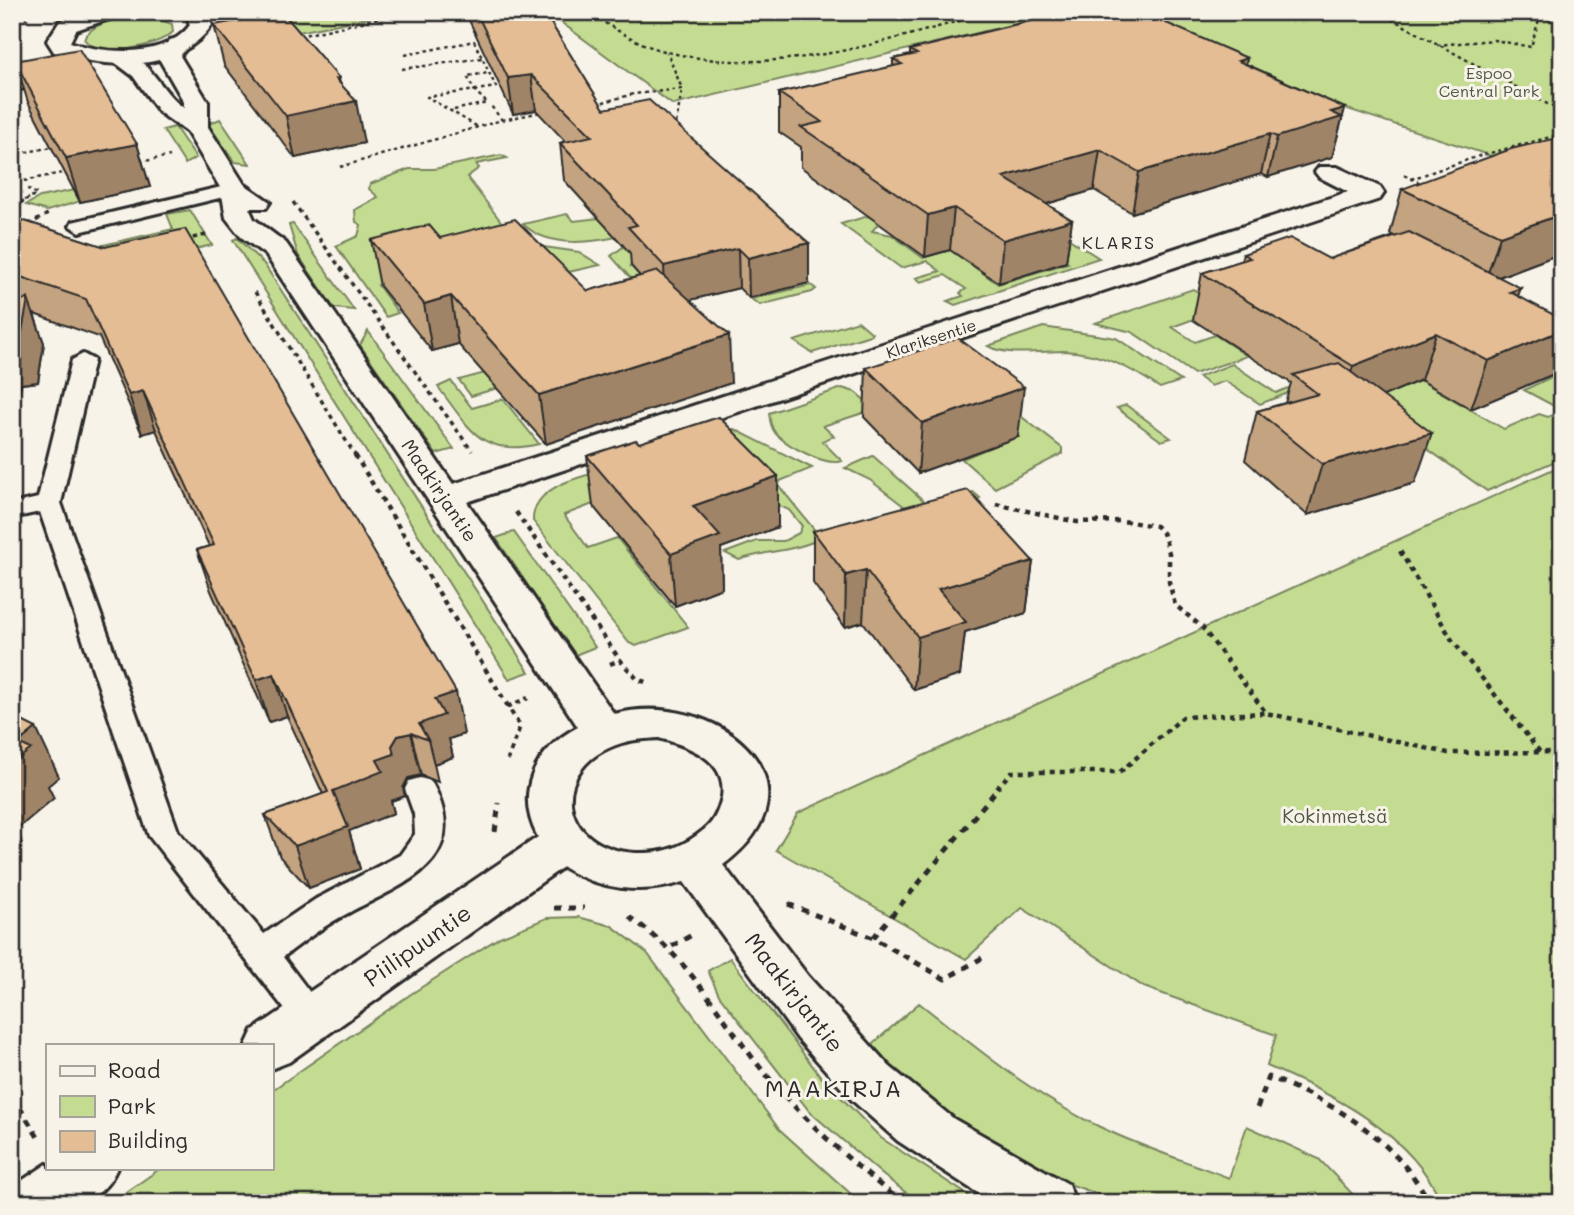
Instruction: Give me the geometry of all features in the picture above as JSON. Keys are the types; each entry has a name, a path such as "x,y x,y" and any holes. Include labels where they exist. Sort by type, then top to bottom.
{"street":[{"path":"12,74 36,64 62,29 111,12"},
{"path":"12,85 108,58 178,45 199,32 201,25 196,14"},
{"path":"62,29 108,58"},
{"name":"Maakirjantie","path":"178,45 168,55 196,102 196,127"},
{"name":"Maakirjantie","path":"108,58 141,71 167,107 196,127 234,190 233,209 245,227 276,249 604,732"},
{"path":"1328,172 1371,193"},
{"name":"Klariksentie","path":"445,498 1371,193"},
{"path":"635,724 681,726 705,734 725,747 744,775 747,793 743,813 725,840 694,861 671,869 619,871 586,860 564,843 551,825 547,804 549,788 564,760 576,748 604,732 635,724"},
{"name":"Piilipuuntie","path":"273,1045 564,843"},
{"name":"Maakirjantie","path":"694,861 836,1049 900,1111 973,1161 1048,1203"},
{"path":"37,1203 86,1170"}],"lane":[{"path":"79,226 234,190"},
{"path":"83,359 49,503 164,836 313,1019"},
{"path":"12,511 49,503"},
{"path":"261,955 336,904 397,875 417,859 429,842 432,827 430,809 420,789"}],"path":[{"path":"229,31 234,18 243,12"},
{"path":"298,36 407,12"},
{"path":"587,12 638,41 667,51 732,61 827,52 991,12"},
{"path":"1380,12 1562,112"},
{"path":"12,13 33,22"},
{"path":"1436,45 1494,40 1531,47 1539,19 1562,19"},
{"path":"1487,32 1494,40"},
{"path":"405,55 474,41 496,87 427,97 478,127"},
{"path":"667,51 682,89 674,140"},
{"path":"402,69 482,58"},
{"path":"453,110 487,103 474,90 467,76 488,73"},
{"path":"606,110 593,104 634,94 682,89"},
{"path":"491,106 502,120"},
{"path":"340,167 502,120 550,111"},
{"path":"1371,193 1479,156 1562,134"},
{"path":"164,145 196,198"},
{"path":"12,155 52,147"},
{"path":"135,163 170,156"},
{"path":"24,181 66,172"},
{"path":"12,207 37,194 26,188"},
{"path":"288,194 620,660"},
{"path":"248,280 520,726 506,765"},
{"path":"996,504 1077,522 1123,521 1156,526 1164,536 1169,553 1169,582 1175,605 1202,627 1266,713"},
{"path":"1401,551 1452,640 1541,752"},
{"path":"873,938 1011,772 1120,772 1183,717 1266,713 1448,753 1562,752"},
{"path":"500,796 496,832 474,866 520,911 558,907 593,909"},
{"path":"776,900 873,938 945,979 982,958"},
{"path":"628,916 672,946 758,1065 828,1141 903,1203"},
{"path":"1257,1108 1269,1077 1309,1092 1357,1120 1391,1149 1421,1183 1430,1203"},
{"path":"12,1095 46,1149"}],"green space":[{"path":"250,12 397,12 274,37 239,27"},
{"name":"Espoo Central Park","path":"547,12 1562,12 1562,150 1519,165 1057,14 673,105"},
{"path":"155,18 172,24 173,32 142,46 102,49 84,39 97,26 115,20"},
{"path":"220,119 250,164 235,162 208,124"},
{"path":"175,127 196,158 185,164 163,130"},
{"path":"501,155 507,158 476,164 479,168 467,177 506,228 440,269 378,285 398,313 386,317 336,246 358,236 361,225 356,222 355,210 378,197 369,189 370,184 409,169 434,169"},
{"path":"982,184 1099,258 955,305 947,301 963,296 960,293 966,289 945,275 921,282 916,278 940,271 927,261 901,268 841,224 868,216 879,223 872,231 892,235 923,258 950,250 998,284 1068,263 960,191"},
{"path":"74,190 81,201 47,211 26,205 40,197"},
{"path":"190,210 212,245 12,292 12,266 173,229 167,214"},
{"path":"567,214 574,221 599,218 627,235 601,240 559,241 546,238 523,224"},
{"path":"723,219 701,249 631,266 670,310 664,316 611,256 623,247"},
{"path":"293,224 354,310 334,308 298,255 289,225"},
{"path":"237,238 264,264 529,672 509,679 233,240"},
{"path":"544,247 579,252 600,265 541,278 526,254"},
{"path":"811,285 816,289 812,292 760,305 751,299"},
{"path":"1193,289 1224,308 1172,327 1195,342 1215,335 1247,356 1194,374 1132,332 1095,323"},
{"path":"1477,316 1562,362 1562,458 1487,491 1358,400 1421,381 1504,429 1539,414 1548,417 1558,412 1556,407 1524,390 1560,373 1497,339"},
{"path":"858,321 872,333 870,335 812,353 794,341"},
{"path":"1043,327 1116,338 1181,381 1160,388 1138,374 1103,358 1078,352 1015,352 988,346"},
{"path":"368,331 454,449 436,454 360,345"},
{"path":"947,359 1062,448 1062,454 995,488 962,459 1017,436"},
{"path":"1232,364 1276,393 1288,388 1293,391 1260,404 1225,381 1211,386 1198,377"},
{"path":"561,369 471,396 459,380 485,373"},
{"path":"451,381 472,408 503,399 539,444 503,447 478,436 438,387"},
{"path":"842,388 855,392 875,409 823,426 834,436 822,441 842,461 817,458 789,444 774,432 769,413"},
{"path":"1126,405 1171,438 1161,441 1117,408"},
{"path":"734,429 812,468 780,481 779,486 821,538 801,546 739,560 725,553 757,541 784,541 799,533 802,526 789,510 778,505 778,518 726,430"},
{"path":"873,456 931,507 973,492 980,498 971,502 910,511 870,480 845,468"},
{"name":"Kokinmetsä","path":"1562,465 1562,1203 1442,1203 1429,1178 1391,1137 1343,1103 1267,1066 1276,1035 1144,987 1022,908 966,959 776,850 798,813"},
{"path":"616,467 633,489 564,515 588,548 617,538 688,627 636,646 629,643 533,521 535,508 551,490 577,478"},
{"path":"514,532 595,647 575,655 496,538"},
{"path":"578,917 612,926 647,953 779,1129 861,1203 111,1203 158,1170 273,1170 273,1090 411,994 500,937 547,918"},
{"path":"730,958 822,1078 881,1138 980,1203 920,1203 884,1176 810,1112 719,995 708,971"},
{"path":"919,1003 1028,1086 1075,1115 1116,1134 1229,1178 1247,1126 1319,1159 1361,1203 1123,1203 1055,1179 945,1119 867,1049"}],"building":[{"path":"476,12 544,12 604,109 649,100 809,243 748,258 738,248 664,266 628,227 637,225 560,143 592,136 531,75 508,78"},
{"path":"1141,12 1247,58 1238,61 1345,108 1331,112 1342,117 1277,137 1270,134 1139,172 1100,150 1003,177 1072,220 1003,240 954,208 928,215 801,127 822,122 779,93 902,64 893,59 917,54 910,50 1047,17 1039,14"},
{"path":"283,13 356,101 286,116 214,25"},
{"path":"79,49 137,144 66,158 15,61"},
{"path":"1562,137 1562,214 1500,236 1402,189 1511,149"},
{"path":"12,217 105,247 185,229 456,692 435,699 444,715 419,724 428,740 411,733 398,736 392,746 394,754 377,760 383,771 333,791 348,827 295,846 265,815 328,792 274,674 256,680 197,550 214,545 143,391 129,395 86,299 12,274"},
{"path":"515,219 588,291 658,271 729,335 539,395 451,296 424,304 371,240 429,225 440,238"},
{"path":"1409,232 1521,288 1510,292 1562,319 1562,330 1488,361 1436,333 1353,366 1202,273 1250,258 1243,254 1290,238 1329,259"},
{"path":"28,299 21,337 12,339 12,301"},
{"path":"958,338 1024,387 922,423 866,368"},
{"path":"1339,363 1432,433 1322,464 1257,411 1318,394 1293,375"},
{"path":"719,417 778,476 693,506 720,536 671,554 587,456 636,440 639,443"},
{"path":"968,490 1033,561 938,589 966,622 918,637 866,570 846,575 813,531"},
{"path":"12,716 36,728 18,743 31,749 12,764"}],"district":[{"name":"KLARIS","path":"1119,242"},
{"name":"MAAKIRJA","path":"834,1087"}]}
